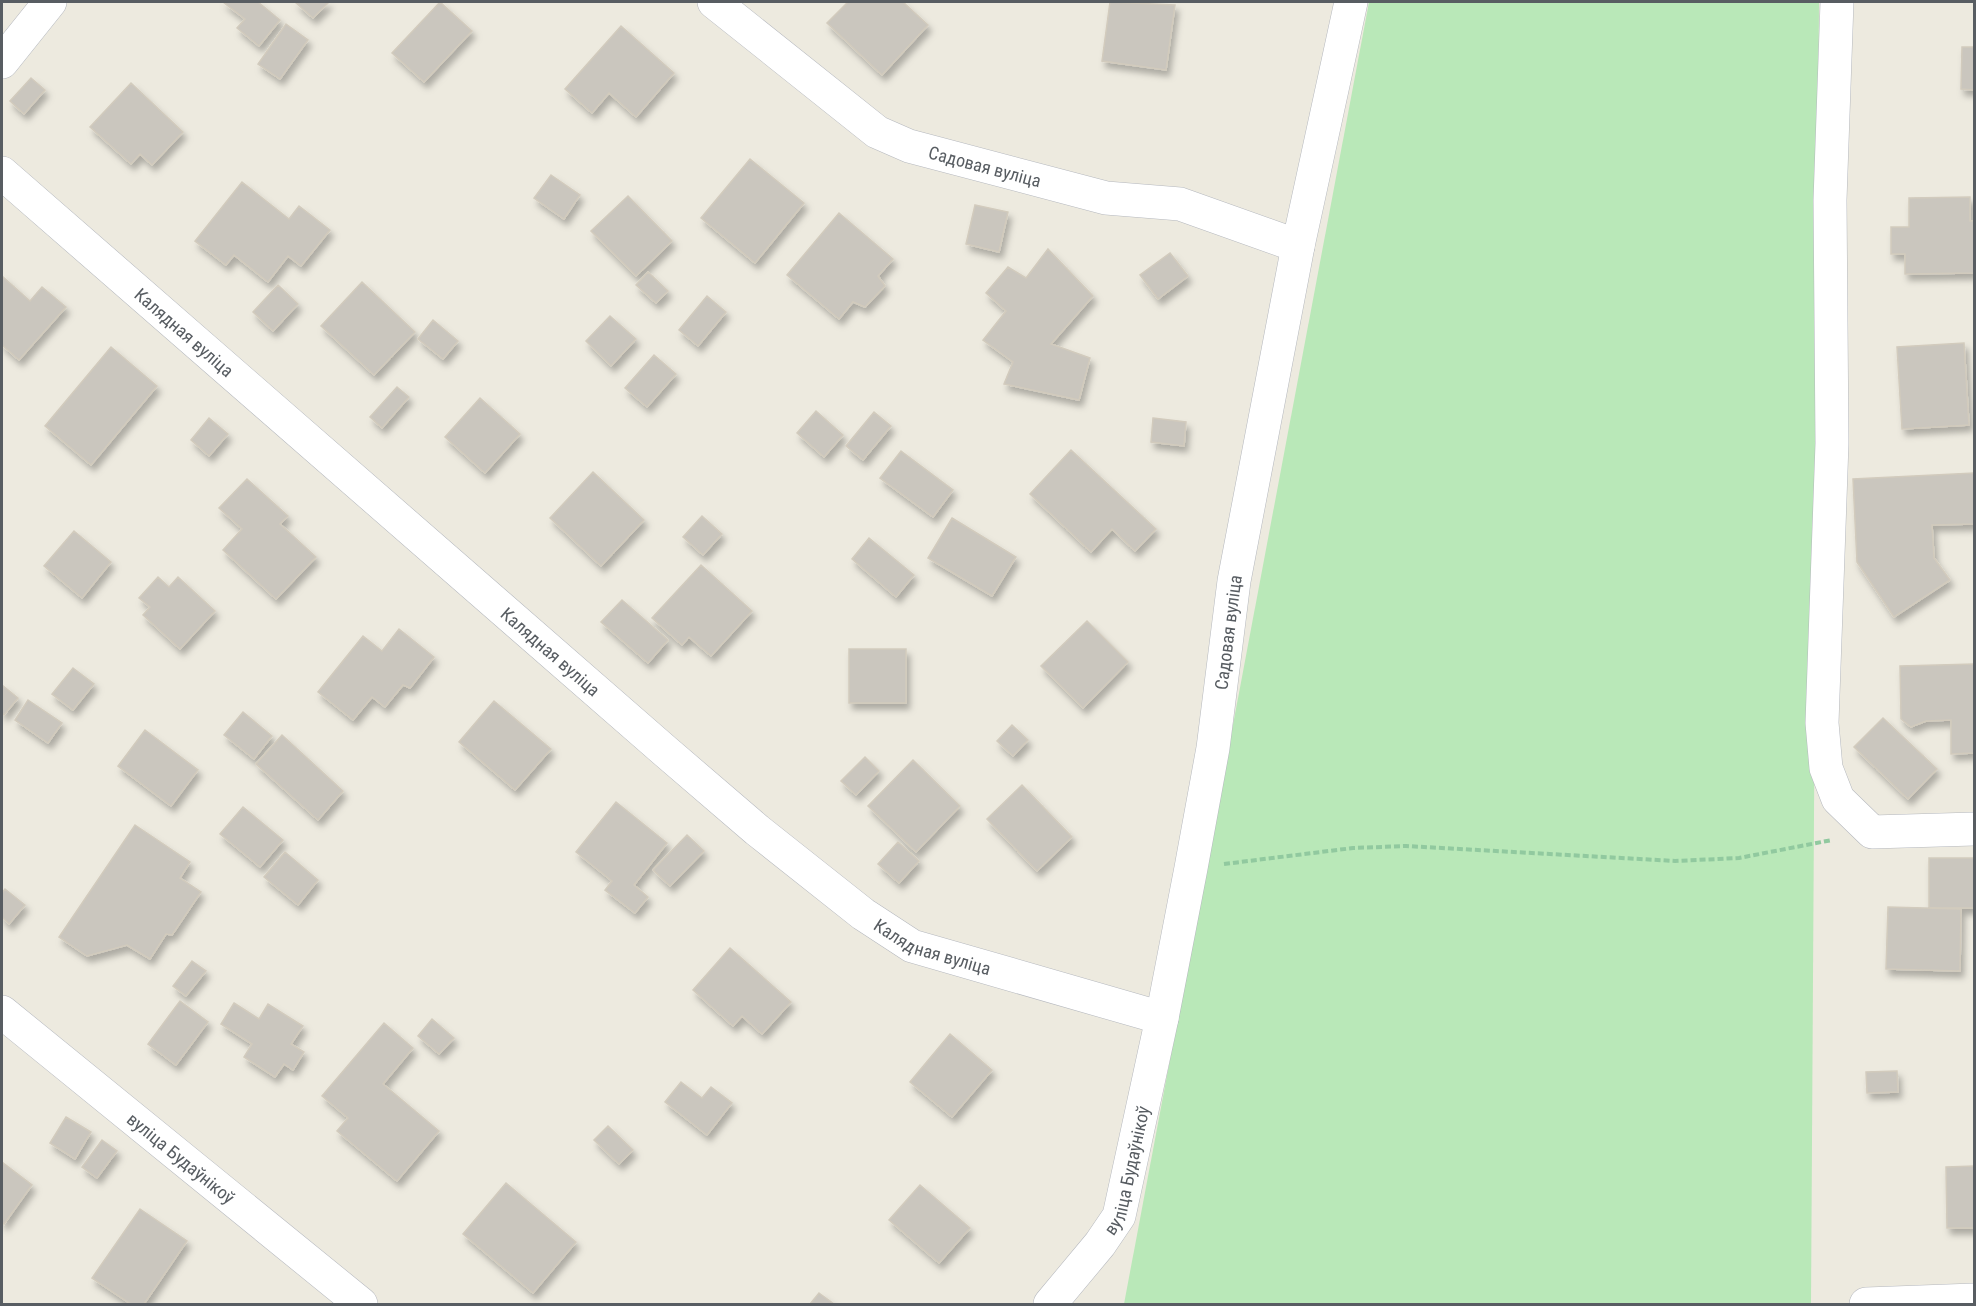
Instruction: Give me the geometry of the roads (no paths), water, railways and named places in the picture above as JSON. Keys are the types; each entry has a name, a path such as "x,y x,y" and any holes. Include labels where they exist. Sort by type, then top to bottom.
{"street":[{"path":"2,62 50,2"},
{"name":"Садовая вуліца","path":"714,2 877,132 909,146 1106,198 1180,204 1298,246"},
{"name":"Садовая вуліца","path":"1162,1018 1213,748 1234,581 1298,246 1351,2"},
{"path":"1837,2 1830,201 1832,443 1822,723 1826,768 1838,799 1872,832 1974,829"},
{"name":"Калядная вуліца","path":"2,173 665,752 757,830 863,914 912,946 1162,1018"},
{"name":"вуліца Будаўнікоў","path":"2,1012 361,1305"},
{"name":"вуліца Будаўнікоў","path":"1050,1305 1119,1216 1162,1018"},
{"path":"1866,1305 1974,1300"}]}
